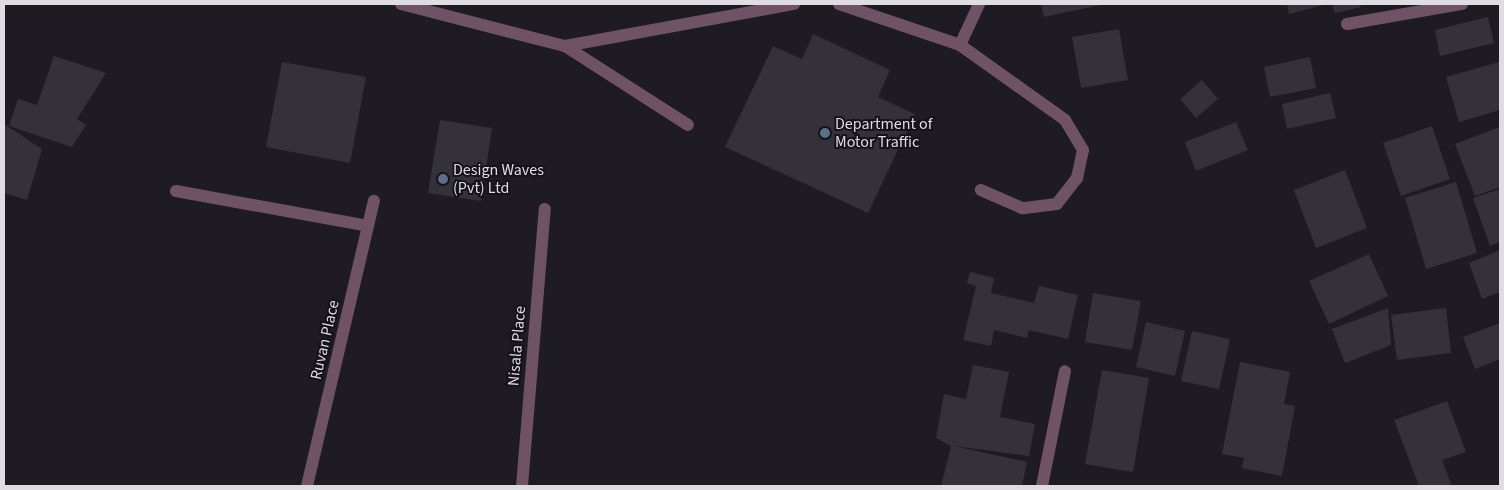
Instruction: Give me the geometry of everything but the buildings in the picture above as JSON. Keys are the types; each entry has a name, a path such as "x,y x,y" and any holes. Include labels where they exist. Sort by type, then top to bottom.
{"street":[{"path":"401,4 565,46 688,125"},
{"path":"565,46 794,4"},
{"path":"839,4 960,45 1065,120 1083,150 1078,178 1056,204 1022,208 981,190"},
{"path":"960,45 979,4"},
{"path":"1348,24 1462,4"},
{"path":"176,191 368,226"},
{"name":"Ruvan Place","path":"307,486 374,201"},
{"name":"Nisala Place","path":"522,486 545,209"},
{"path":"1042,486 1065,372"}],"place":[{"name":"Department of Motor Traffic","path":"825,133"},
{"name":"Design Waves (Pvt) Ltd","path":"443,179"}]}
